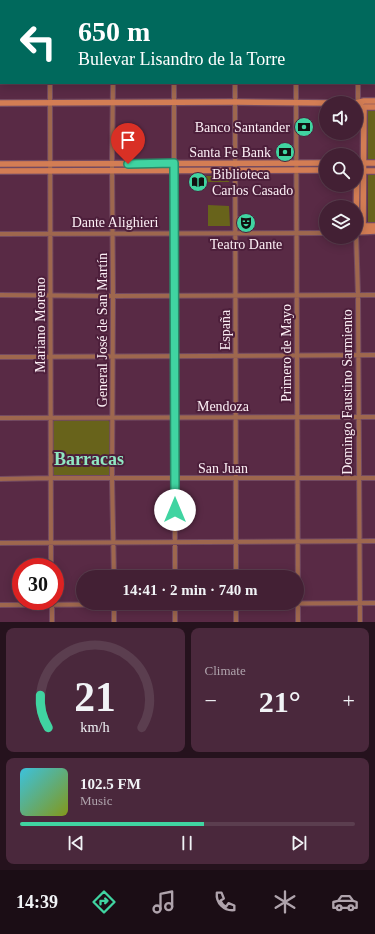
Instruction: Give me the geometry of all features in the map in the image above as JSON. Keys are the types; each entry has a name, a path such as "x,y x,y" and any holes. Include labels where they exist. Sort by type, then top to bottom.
{"main road":[{"path":"363,101 375,101"},
{"path":"0,103 319,103"},
{"path":"375,107 364,108 363,163 375,163"},
{"path":"0,164 319,163"},
{"path":"0,171 319,170"},
{"path":"363,171 375,171"},
{"path":"363,229 375,226"},
{"path":"363,229 375,232"}],"street":[{"name":"Mariano Moreno","path":"50,84 51,558"},
{"name":"General José de San Martín","path":"113,84 112,478 114,570"},
{"path":"174,84 175,570"},
{"name":"España","path":"235,84 236,570"},
{"name":"Primero de Mayo","path":"296,84 298,570"},
{"path":"357,96 358,84"},
{"name":"Dante Alighieri","path":"0,234 319,233"},
{"name":"Domingo Faustino Sarmiento","path":"356,244 359,355 360,621"},
{"path":"0,295 375,295"},
{"path":"0,357 375,355"},
{"name":"Mendoza","path":"0,418 375,417"},
{"name":"San Juan","path":"0,479 375,478"},
{"path":"0,543 375,541"},
{"path":"64,603 76,603"},
{"path":"304,603 375,603"},
{"path":"0,605 12,605"},
{"path":"52,610 52,622"},
{"path":"114,610 114,622"},
{"path":"175,610 175,622"},
{"path":"236,610 236,622"},
{"name":"Primero de Mayo","path":"298,610 298,622"}],"shaded area":[{"path":"368,110 375,110 375,224 368,224"},
{"path":"206,176 230,176 229,182 206,182"},
{"path":"208,205 229,206 230,226 208,226"},
{"path":"107,419 111,423 111,473 108,477 56,477 53,474 52,422 55,420"}],"place":[{"name":"Banco Santander","path":"304,127"},
{"name":"Santa Fe Bank","path":"285,152"},
{"name":"Biblioteca Carlos Casado","path":"198,182"},
{"name":"Teatro Dante","path":"246,223"}],"district":[{"name":"Barracas","path":"89,459"}],"route":[{"path":"128,164 174,163 175,510"}]}
